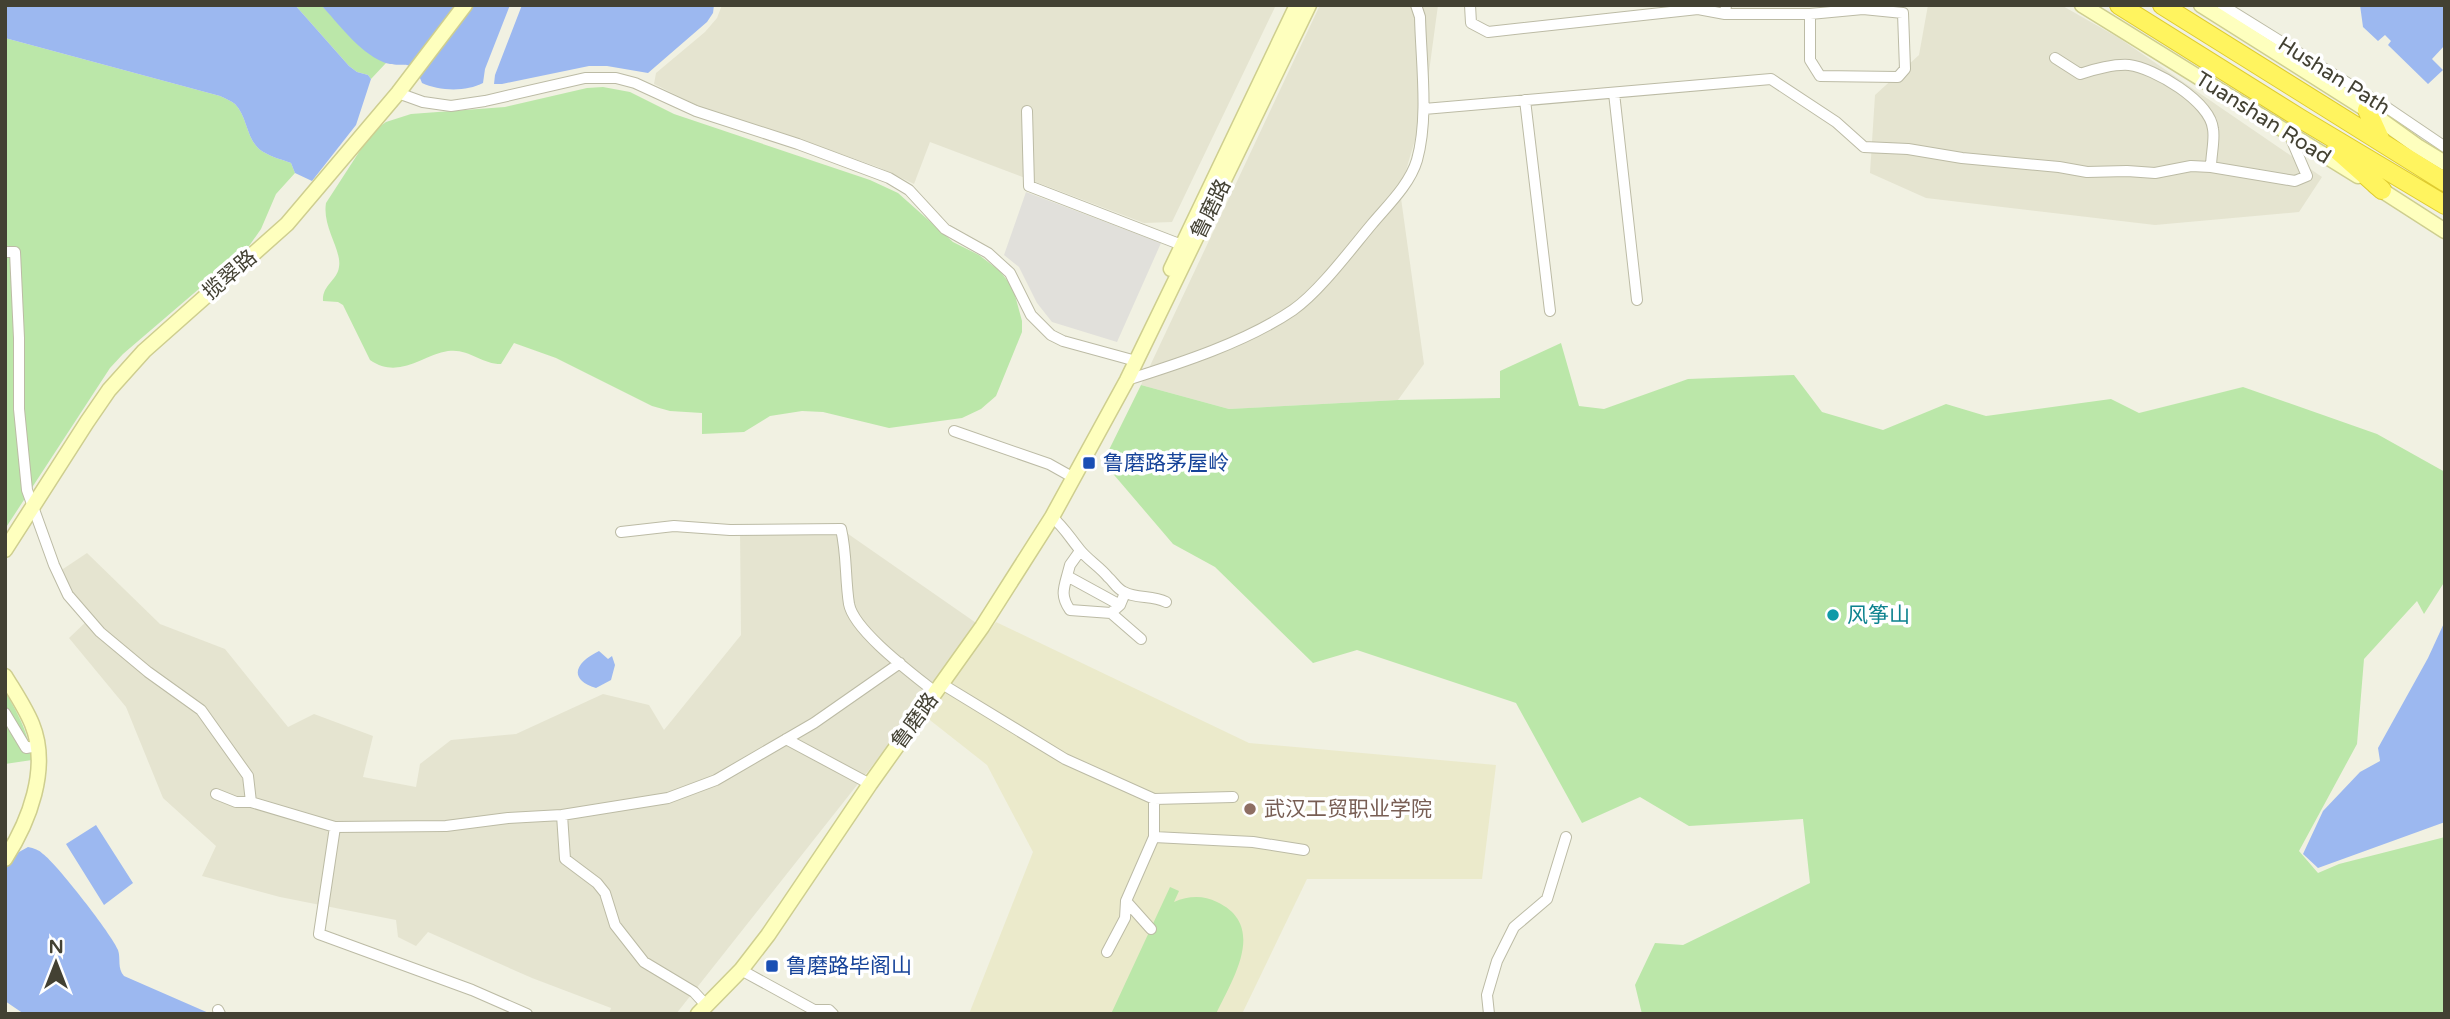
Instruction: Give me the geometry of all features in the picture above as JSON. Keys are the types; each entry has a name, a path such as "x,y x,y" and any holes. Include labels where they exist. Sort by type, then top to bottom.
{"highway":[{"name":"Tuanshan Road","path":"2119,5 2445,205"},
{"name":"Tuanshan Road","path":"2162,5 2374,125 2445,182"},
{"path":"2301,119 2382,190"}],"street":[{"name":"揽翠路","path":"5,550 87,422 127,369 287,224 402,87 465,5"},
{"name":"鲁磨路","path":"1187,247 1297,5"},
{"name":"鲁磨路","path":"1109,412 1187,247 1308,5"},
{"path":"1127,380 1234,340 1295,309 1328,276 1391,202 1414,169 1422,135 1424,109 1420,17 1416,5"},
{"path":"1470,5 1471,23 1488,32 1698,9 1810,14 1863,7 1903,13 1905,69 1898,77 1820,76 1810,60 1810,14"},
{"name":"Tuanshan Road","path":"2082,5 2445,230"},
{"name":"Tuanshan Road","path":"2201,5 2374,125 2445,163"},
{"name":"Hushan Path","path":"2222,5 2384,105 2445,148"},
{"path":"2055,58 2080,74 2128,65 2168,81 2199,103 2209,118 2213,129 2211,167"},
{"path":"402,87 423,102 451,106 585,78 608,77 635,83 696,111 798,144 889,178 909,190 945,229 988,253 1010,273 1031,315 1051,335 1063,341 1132,360"},
{"path":"1424,109 1771,79 1836,122 1864,147 1908,149 2087,172 2155,173 2191,166 2295,181 2307,176 2292,141 2295,139"},
{"path":"1614,93 1637,300"},
{"path":"1525,100 1550,311"},
{"path":"1027,111 1029,186 1187,247"},
{"path":"5,252 15,252 19,409 27,490 54,565 68,595 100,632 148,672 201,710 248,776 251,802"},
{"name":"鲁磨路","path":"701,1009 741,970 768,935 870,784 982,626 1074,478 1127,380 1132,360"},
{"path":"954,431 1049,464 1074,478"},
{"path":"1052,517 1064,526 1080,551 1110,578 1115,587 1125,593 1142,597 1154,596 1166,602"},
{"path":"621,532 674,526 730,530 841,529 852,612 862,628 900,663 938,688 1065,759 1154,800 1233,797"},
{"path":"1080,551 1070,565 1062,593 1064,602 1070,610 1111,613 1141,639"},
{"path":"1067,576 1120,605"},
{"path":"1111,613 1120,605 1125,593"},
{"path":"216,794 236,802 251,802 335,827 446,826 508,818 562,815 668,798 716,780 814,723 900,663"},
{"path":"5,676 32,724 37,746 37,775 29,813 20,836 5,859"},
{"path":"5,713 26,748 37,746"},
{"path":"786,739 870,784"},
{"path":"1107,952 1125,918 1126,901 1154,837 1154,800"},
{"path":"562,815 565,859 597,883 605,893 615,925 644,962 694,992 701,1009"},
{"path":"335,827 319,933 472,990 527,1014"},
{"path":"1154,837 1253,842 1304,850"},
{"path":"1489,1014 1487,995 1496,961 1514,927 1547,899 1566,837"},
{"path":"1126,901 1151,929"},
{"path":"741,970 814,1010 829,1010 833,1014"}],"shaded area":[{"path":"722,5 1276,5 1172,222 1144,223 930,142 914,184 878,167 767,128 712,113 654,84 656,73 705,32 717,18"},
{"path":"1320,5 1438,5 1424,109 1400,191 1424,364 1398,400 1229,409 1141,385"},
{"path":"1928,5 2061,5 2119,38 2322,177 2299,212 2155,225 1926,198 1870,173 1875,95 1919,55"},
{"path":"1026,192 1161,243 1117,342 1052,322 1037,303 1019,267 1004,255"},
{"path":"841,529 982,627 676,1014 609,1014 611,1008 532,978 428,932 416,946 398,937 396,920 280,897 202,876 216,846 163,798 126,707 69,638 89,619 57,573 87,553 160,624 225,649 288,727 314,714 373,736 363,777 416,787 420,764 451,740 516,734 603,694 649,705 664,730 741,635 740,530"},
{"name":"武汉工贸职业学院","path":"996,622 1249,743 1496,765 1482,879 1307,879 1242,1014 969,1014 1033,852 987,765 926,717"}],"green space":[{"path":"295,5 321,5 369,53 386,63 371,79 368,75 357,72"},
{"path":"5,38 220,96 239,109 251,139 259,149 291,163 295,173 276,194 261,229 249,246 110,368 5,529"},
{"path":"603,87 630,92 674,114 870,180 898,193 953,242 979,255 1000,271 1013,288 1022,321 1022,332 996,396 981,409 962,418 889,428 823,412 802,411 770,416 744,432 702,434 702,413 670,411 652,406 556,358 514,343 501,364 455,351 438,353 401,367 381,366 370,360 343,305 323,301 323,296 339,267 338,253 327,221 326,203 372,132 386,122 411,114 505,107 587,88"},
{"path":"1561,343 1579,406 1604,409 1688,379 1794,375 1822,412 1883,430 1946,404 1986,416 2111,399 2139,413 2243,387 2377,434 2445,472 2445,581 2424,614 2417,601 2364,659 2357,744 2299,851 2318,873 2339,864 2445,837 2445,1014 1642,1014 1635,985 1655,943 1683,945 1810,883 1803,819 1689,826 1640,797 1582,823 1516,703 1357,650 1313,663 1215,567 1173,544 1103,462 1141,385 1229,409 1398,400 1500,398 1500,371"},
{"path":"5,691 19,716 32,760 5,764"},
{"path":"1170,887 1179,891 1174,902 1196,897 1212,900 1232,912 1241,925 1242,954 1230,986 1216,1014 1111,1014"}],"water":[{"path":"5,5 295,5 349,66 371,79 356,125 312,181 295,173 291,163 259,149 251,139 239,109 220,96 5,38"},
{"path":"321,5 510,5 485,69 483,83 469,88 453,89 436,88 422,83 411,66 390,64 374,57 349,36"},
{"path":"522,5 714,5 713,13 707,22 648,73 607,66 589,66 494,84"},
{"path":"2360,5 2445,5 2445,45 2432,59 2443,70 2428,84 2388,45 2391,41 2385,35 2378,41 2363,27"},
{"path":"2445,621 2445,822 2318,868 2303,854 2323,811 2360,772 2380,761 2378,748 2428,658"},
{"path":"599,651 608,659 612,656 615,665 611,680 596,688 581,680 578,670 585,660"},
{"path":"96,825 133,883 104,905 66,844"},
{"path":"28,847 38,850 50,860 96,916 118,950 124,976 211,1014 24,1014 5,1001 5,870 19,852"}],"place":[{"name":"鲁磨路茅屋岭","path":"1089,463"},
{"name":"风筝山","path":"1833,615"},
{"name":"武汉工贸职业学院","path":"1250,809"},
{"name":"鲁磨路毕阁山","path":"772,966"}]}
